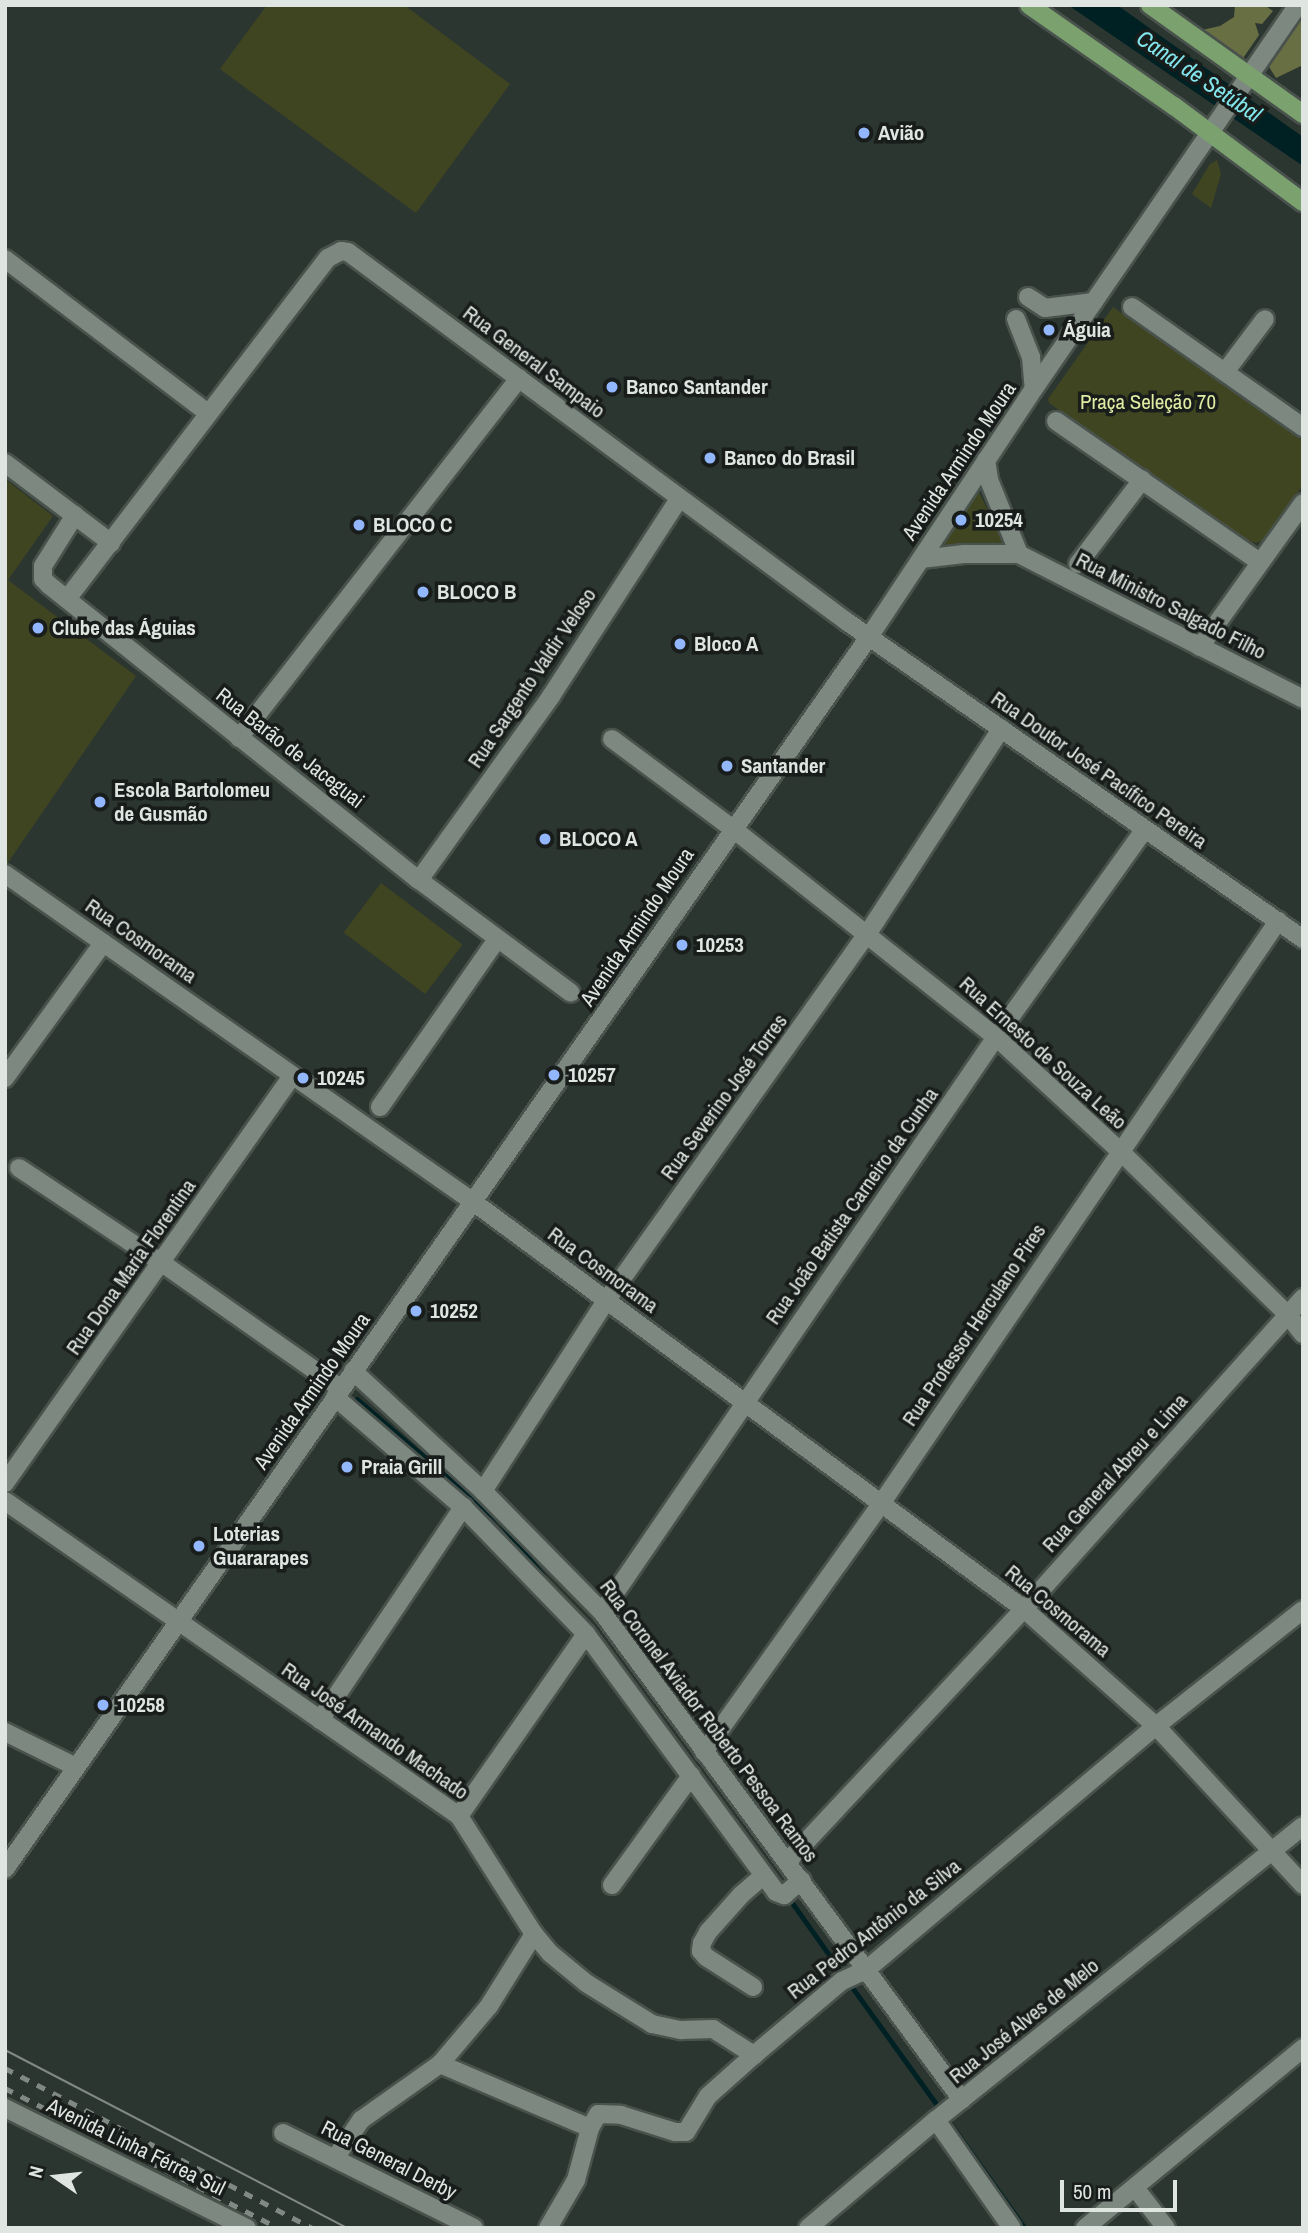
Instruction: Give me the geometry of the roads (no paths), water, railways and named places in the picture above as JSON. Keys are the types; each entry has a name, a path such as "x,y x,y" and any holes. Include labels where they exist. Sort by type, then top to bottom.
{"main road":[{"path":"1029,5 1303,202"},
{"path":"1150,5 1246,82 1303,114"}],"street":[{"name":"Avenida Armindo Moura","path":"5,1869 732,828 869,637 1034,389 1298,5"},
{"name":"Rua General Sampaio","path":"68,599 327,258 341,251 348,252 869,637"},
{"path":"5,258 208,413"},
{"path":"1028,297 1045,308"},
{"path":"1034,389 1031,357 1020,326 1045,308 1094,302"},
{"path":"1132,307 1303,427"},
{"path":"1225,372 1265,319"},
{"path":"239,738 519,378"},
{"path":"1056,421 1260,562"},
{"path":"986,460 989,480 1019,554"},
{"path":"5,463 111,543"},
{"path":"1078,564 1142,480"},
{"name":"Rua Sargento Valdir Veloso","path":"419,880 551,696 679,499"},
{"path":"1200,647 1303,503"},
{"name":"Rua Barão de Jaceguai","path":"75,515 50,549 43,566 43,579 419,880 571,993"},
{"name":"Rua Ministro Salgado Filho","path":"921,559 964,554 1019,554 1303,699"},
{"name":"Rua Doutor José Pacífico Pereira","path":"869,637 1303,939"},
{"name":"Rua Severino José Torres","path":"483,1491 606,1301 868,933 1001,729"},
{"name":"Rua Ernesto de Souza Leão","path":"612,738 868,933 996,1037 1120,1152 1288,1315 1303,1334"},
{"name":"Rua João Batista Carneiro da Cunha","path":"602,1612 996,1037 1144,830"},
{"name":"Rua Cosmorama","path":"5,874 472,1201 883,1502 1024,1609 1156,1726 1303,1885"},
{"name":"Rua Professor Herculano Pires","path":"704,1752 883,1502 1278,920"},
{"path":"380,1108 497,939"},
{"path":"5,1078 103,943"},
{"name":"Rua Dona Maria Florentina","path":"5,1483 292,1076"},
{"path":"19,1168 162,1263 338,1393 463,1507 586,1634 776,1892 793,1888"},
{"name":"Rua General Abreu e Lima","path":"788,1862 1024,1609 1303,1298"},
{"name":"Rua Coronel Aviador Roberto Pessoa Ramos","path":"353,1371 483,1491 602,1612 788,1862 793,1888 948,2111 1012,2228"},
{"name":"Rua José Armando Machado","path":"5,1502 459,1816 534,1934"},
{"path":"320,1720 463,1507"},
{"name":"Rua Pedro Antônio da Silva","path":"590,2128 594,2117 604,2113 675,2132 686,2132 708,2095 754,2055 1156,1726 1303,1610"},
{"path":"459,1816 586,1634"},
{"path":"5,1732 76,1767"},
{"path":"612,1885 691,1776"},
{"name":"Rua José Alves de Melo","path":"808,2228 948,2111 1303,1826"},
{"path":"752,1987 701,1951 708,1932 741,1895 763,1876"},
{"path":"336,2157 361,2120 440,2064 489,2006 534,1934 569,1971 635,2014 662,2027 681,2030 713,2029 754,2055"},
{"path":"1085,2228 1136,2189 1303,2049"},
{"path":"440,2064 590,2128 576,2180 548,2228"},
{"name":"Avenida Linha Férrea Sul","path":"5,2108 247,2228"},
{"name":"Rua General Derby","path":"283,2133 336,2157 474,2228"},
{"path":"1136,2189 1166,2228"}],"water":[{"name":"Canal de Setúbal","path":"1068,5 1117,5 1303,137 1303,166"}],"waterway":[{"path":"357,1399 501,1523 555,1590"},
{"path":"666,1728 723,1806"},
{"path":"789,1898 843,1974"},
{"path":"850,1984 941,2110"},
{"path":"946,2117 1025,2228"}],"tram line":[{"path":"5,2050 347,2228"}],"railway":[{"path":"5,2068 312,2228"},
{"path":"5,2088 279,2228"}],"place":[{"name":"Avião","path":"864,133"},
{"name":"Águia","path":"1049,330"},
{"name":"Banco Santander","path":"612,387"},
{"name":"Banco do Brasil","path":"710,458"},
{"name":"10254","path":"961,520"},
{"name":"BLOCO C","path":"359,525"},
{"name":"BLOCO B","path":"423,592"},
{"name":"Clube das Águias","path":"38,628"},
{"name":"Bloco A","path":"680,644"},
{"name":"Santander","path":"727,766"},
{"name":"Escola Bartolomeu de Gusmão","path":"100,802"},
{"name":"BLOCO A","path":"545,839"},
{"name":"10253","path":"682,945"},
{"name":"10257","path":"554,1075"},
{"name":"10245","path":"303,1078"},
{"name":"10252","path":"416,1311"},
{"name":"Praia Grill","path":"347,1467"},
{"name":"Loterias Guararapes","path":"199,1546"},
{"name":"10258","path":"103,1705"}],"park label":[{"name":"Praça Seleção 70","path":"1148,402"}]}
